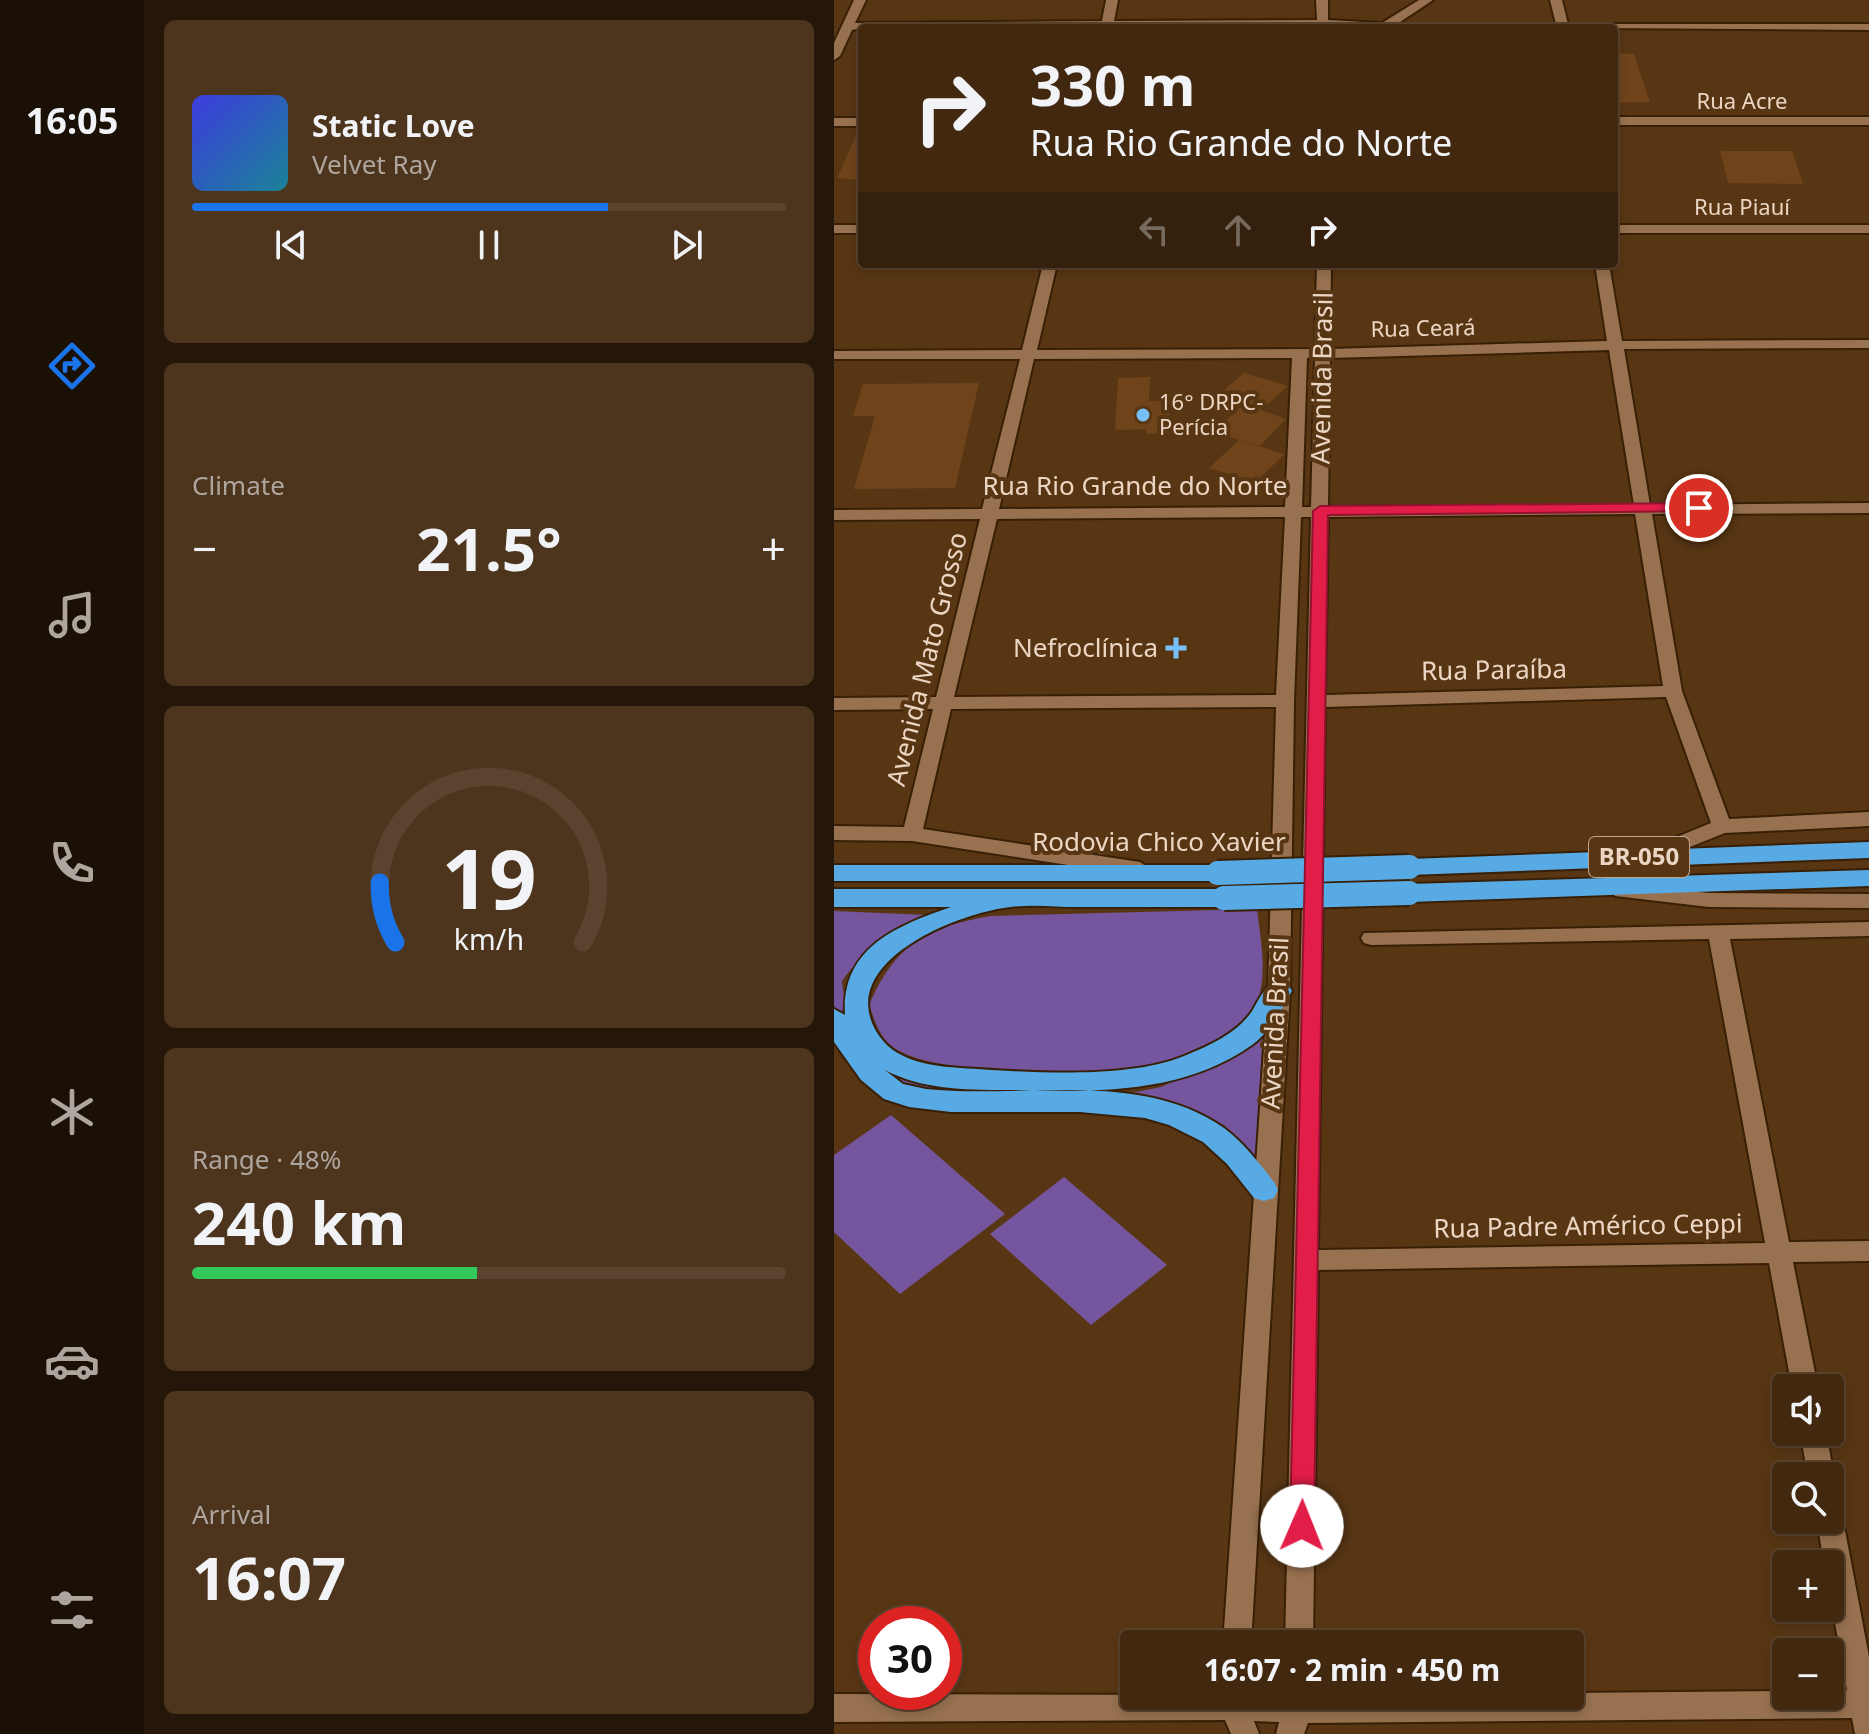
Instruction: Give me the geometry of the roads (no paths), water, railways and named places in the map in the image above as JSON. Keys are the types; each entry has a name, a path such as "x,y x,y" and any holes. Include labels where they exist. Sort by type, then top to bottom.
{"highway":[{"name":"Rodovia Chico Xavier","path":"834,873 1218,873 1869,850"},
{"name":"Rodovia Chico Xavier","path":"834,898 1224,898 1869,878"},
{"path":"1010,898 945,917 916,929 882,950 861,974 853,1001 861,1030 875,1051 902,1068 974,1079 1114,1082 1158,1077 1201,1061 1251,1031 1279,991"},
{"path":"834,1019 849,1046 886,1088 915,1099 968,1103 1064,1102 1160,1109 1207,1130 1244,1163 1264,1190"}],"street":[{"path":"834,56 860,0"},
{"path":"1108,24 1112,0"},
{"path":"1322,0 1323,24"},
{"path":"1389,24 1427,0"},
{"path":"1556,0 1562,24"},
{"path":"847,27 858,27"},
{"path":"1618,27 1869,27"},
{"name":"Rua Acre","path":"1618,121 1869,121"},
{"path":"834,122 858,122"},
{"path":"834,229 858,229"},
{"name":"Rua Piauí","path":"1618,229 1869,229"},
{"name":"Avenida Mato Grosso","path":"912,834 1049,268"},
{"name":"Avenida Brasil","path":"1299,1630 1324,268"},
{"path":"1603,268 1673,691 1722,826"},
{"name":"Rua Ceará","path":"834,355 1300,354 1616,345 1869,344"},
{"name":"Avenida Brasil","path":"1238,1630 1279,991 1291,512 1300,354"},
{"name":"Rua Rio Grande do Norte","path":"834,515 1869,508"},
{"name":"Rua Paraíba","path":"1317,701 1673,691"},
{"path":"834,704 1285,701"},
{"path":"1647,857 1722,826 1869,819"},
{"path":"834,833 912,834 1164,873"},
{"path":"1598,888 1709,900 1869,901"},
{"path":"1371,938 1869,929"},
{"path":"1718,931 1802,1374"},
{"name":"Rua Padre Américo Ceppi","path":"1307,1260 1779,1250 1869,1251"},
{"path":"1833,1534 1867,1704 1869,1734"},
{"path":"834,1708 1120,1703"},
{"path":"1295,1713 1867,1704"},
{"path":"1237,1710 1245,1734"}],"place":[{"name":"16° DRPC- Perícia","path":"1143,415"},
{"name":"Nefroclínica","path":"1176,648"}]}
